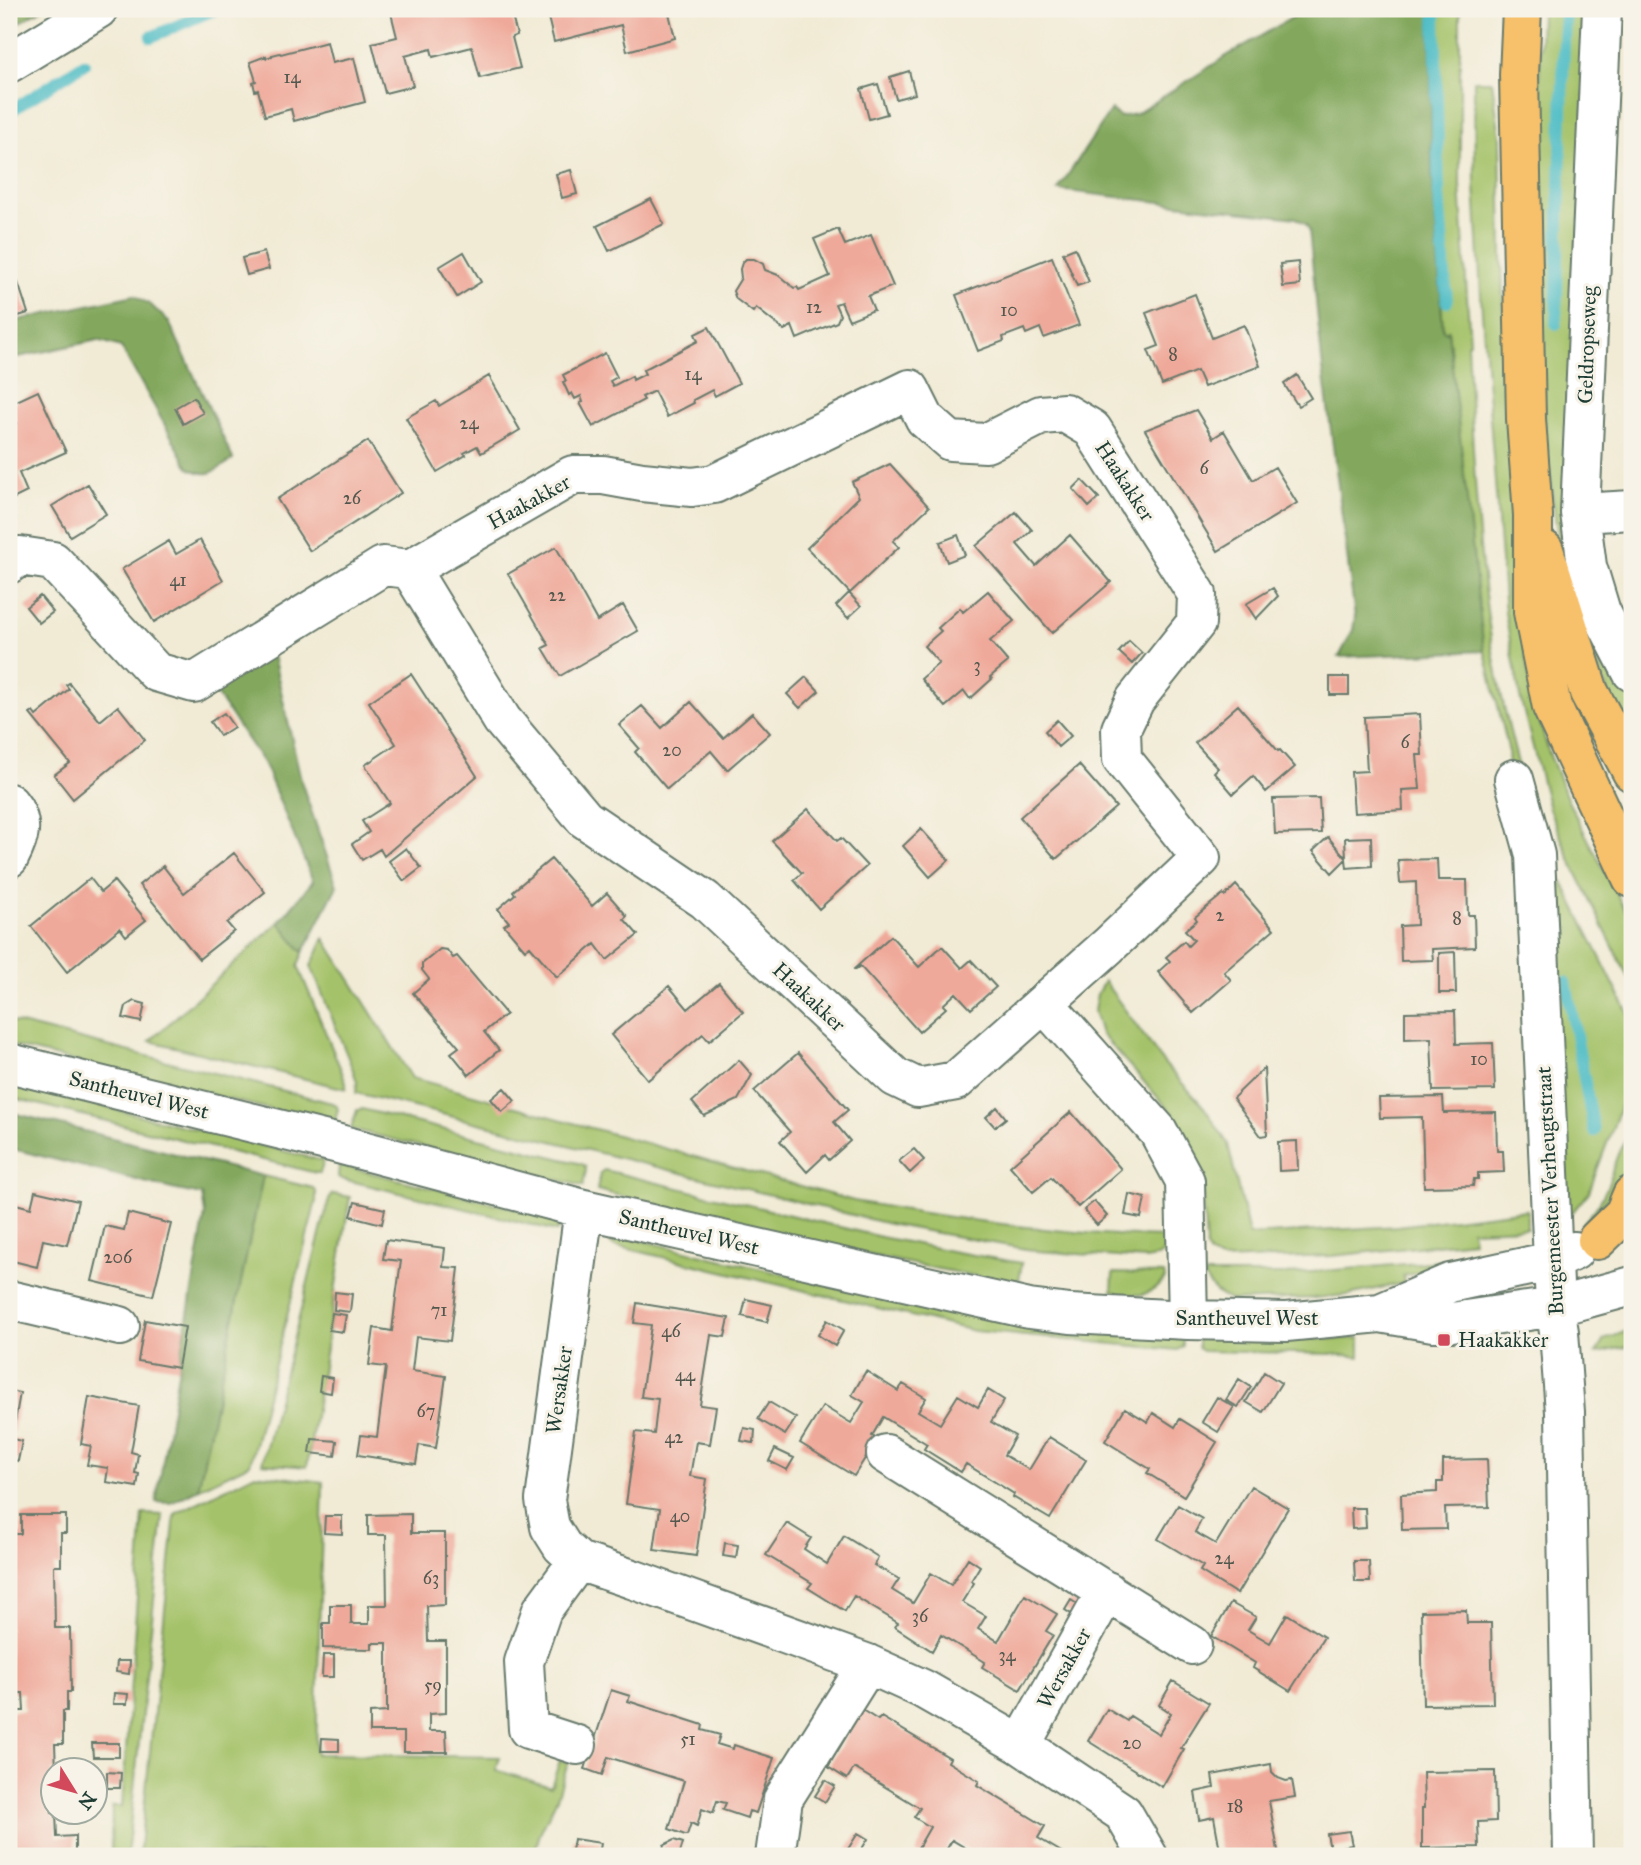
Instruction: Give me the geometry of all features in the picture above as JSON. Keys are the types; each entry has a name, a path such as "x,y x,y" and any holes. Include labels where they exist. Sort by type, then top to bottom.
{"main road":[{"path":"1522,9 1519,75 1526,419 1533,514 1533,612 1552,707 1632,878"},
{"path":"1533,514 1589,692 1632,772"},
{"path":"1615,1235 1632,1195"}],"street":[{"path":"9,63 99,9"},
{"name":"Geldropseweg","path":"1602,9 1580,513 1587,566 1601,612 1632,672"},
{"name":"Haakakker","path":"9,564 20,556 53,561 156,672 194,683 383,566 410,569 573,475 603,475 692,487 714,484 910,389 925,419 950,441 986,443 1041,415 1065,413 1092,429 1197,594 1196,623 1135,700 1121,729 1122,759 1201,858 1108,946 956,1081 918,1088 895,1077 705,900 584,819 502,720 410,569"},
{"path":"1580,513 1632,510"},
{"name":"Burgemeester Verheugtstraat","path":"1514,779 1535,855 1552,1261 1565,1412 1573,1856"},
{"path":"9,803 17,813 19,837 9,858"},
{"path":"1044,1003 1158,1131 1185,1181 1188,1320"},
{"name":"Santheuvel West","path":"9,1063 335,1143 584,1209 1030,1308 1070,1314 1286,1322 1380,1313 1433,1322 1452,1322 1555,1307 1632,1286"},
{"name":"Wersakker","path":"578,1562 562,1546 550,1527 545,1500 584,1209"},
{"name":"Santheuvel West","path":"1380,1313 1450,1283 1552,1261 1615,1235"},
{"path":"9,1300 120,1326"},
{"path":"886,1454 1192,1646"},
{"path":"577,1745 528,1729 524,1662 542,1610 578,1562 868,1664 923,1689 1021,1745 1123,1813 1148,1856"},
{"name":"Wersakker","path":"1021,1745 1107,1591"},
{"path":"775,1856 783,1799 868,1664"}],"green space":[{"path":"9,9 42,9 9,29"},
{"path":"1307,9 1430,9 1432,172 1443,330 1448,330 1484,651 1339,657 1353,630 1355,617 1322,361 1309,230 1306,224 1296,218 1058,190 1111,110 1120,117 1136,114 1228,55"},
{"path":"1430,9 1460,9 1460,185 1478,524 1492,649 1519,767 1509,768 1508,748 1482,640 1448,331 1443,330 1432,172"},
{"path":"1541,9 1589,9 1573,378 1607,649 1632,697 1632,757 1564,575 1555,517 1545,432 1537,174"},
{"path":"1474,81 1492,81 1500,136 1503,315 1517,604 1532,696 1548,750 1568,801 1632,923 1632,985 1572,864 1549,809 1520,697 1505,612 1482,313 1475,185"},
{"path":"134,295 152,306 169,322 233,459 217,470 202,473 189,468 121,347 98,340 9,359 9,322"},
{"path":"272,651 302,784 337,886 303,953 279,922 313,881 264,764 214,691"},
{"path":"1550,857 1632,1021 1631,1078 1589,1192 1571,1214 1559,1194"},
{"path":"279,922 303,953 298,966 346,1082 346,1089 150,1041"},
{"path":"324,938 412,1078 854,1201 1011,1225 1169,1237 1167,1247 1160,1256 1145,1259 1037,1251 893,1225 356,1093 357,1082 353,1070 311,966"},
{"path":"1104,981 1163,1062 1204,1107 1228,1144 1249,1235 1398,1226 1527,1210 1527,1228 1471,1230 1473,1241 1332,1256 1221,1260 1210,1255 1206,1247 1202,1181 1191,1148 1172,1113 1101,1034 1094,1011 1097,994"},
{"path":"9,1021 332,1103 338,1109 334,1125 9,1045"},
{"path":"9,1083 324,1161 320,1173 316,1173 9,1097"},
{"path":"362,1109 582,1164 586,1170 583,1186 351,1129 357,1110"},
{"path":"9,1112 263,1176 198,1489 171,1503 156,1502 205,1214 202,1195 9,1148"},
{"path":"1632,1134 1632,1164 1626,1178 1608,1208 1584,1230 1581,1225 1600,1202 1618,1154"},
{"path":"339,1165 542,1215 560,1227 557,1231 342,1179 338,1177"},
{"path":"604,1170 881,1237 1022,1263 1019,1280 1013,1282 856,1252 597,1190 600,1173"},
{"path":"263,1176 313,1188 316,1201 250,1464 198,1489"},
{"path":"334,1194 350,1197 307,1467 262,1463 328,1203"},
{"path":"623,1236 879,1297 965,1313 1183,1339 1183,1346 1178,1350 974,1331 610,1243 612,1238"},
{"path":"1476,1258 1403,1276 1404,1283 1348,1295 1314,1298 1233,1301 1216,1292 1205,1278 1206,1274 1288,1274"},
{"path":"1113,1273 1164,1274 1165,1279 1144,1294 1117,1294 1112,1291"},
{"path":"1632,1329 1632,1346 1596,1353 1604,1340"},
{"path":"1199,1337 1360,1338 1360,1357 1202,1351 1198,1348"},
{"path":"255,1474 323,1482 316,1754 500,1757 496,1770 551,1787 560,1760 568,1763 557,1798 540,1833 534,1856 361,1856 359,1852 338,1856 139,1856 175,1514"},
{"path":"143,1514 163,1515 127,1856 111,1856 112,1806 122,1806"}],"building":[{"path":"390,9 510,9 517,35 512,37 520,68 480,78 472,47 433,57 431,49 405,56 413,86 385,93 372,43 397,37"},
{"path":"546,9 668,9 675,38 627,51 621,25 554,42"},
{"path":"327,42 332,63 354,58 365,102 294,121 291,109 265,116 258,90 255,91 253,82 256,81 250,62"},
{"path":"909,71 915,94 896,99 890,77"},
{"path":"878,84 887,114 869,119 861,89"},
{"path":"571,170 577,194 562,198 556,174"},
{"path":"651,199 664,224 609,251 597,226"},
{"path":"838,229 845,245 871,235 893,286 868,296 874,310 849,320 841,302 835,304 840,315 837,322 797,339 792,326 784,330 756,308 753,312 736,299 733,291 741,278 740,269 746,259 754,259 763,264 765,270 778,275 799,290 830,276 814,239"},
{"path":"1075,248 1089,282 1077,286 1063,253"},
{"path":"264,252 269,269 247,275 242,258"},
{"path":"464,252 481,282 457,297 439,267"},
{"path":"1052,257 1079,325 1044,338 1040,328 1026,334 1024,329 1003,337 1004,341 978,351 956,295"},
{"path":"1298,262 1300,285 1283,287 1280,264"},
{"path":"14,270 28,313 9,319 9,272"},
{"path":"1195,294 1212,338 1244,325 1260,366 1204,387 1197,371 1162,385 1148,350 1159,346 1146,313"},
{"path":"13,327 17,341 9,344 9,328"},
{"path":"709,327 739,383 715,396 712,390 667,417 654,391 642,397 644,400 593,427 580,403 583,402 581,396 575,399 572,393 569,395 563,382 566,381 563,375 605,353 617,377 610,381 613,386 632,376 633,380 645,374 643,370 698,341 695,334"},
{"path":"1297,375 1311,398 1298,406 1284,384"},
{"path":"489,376 520,430 481,453 477,446 437,472 406,418 436,401 439,406"},
{"path":"38,391 66,452 19,473 27,492 9,501 9,427 17,423 10,404"},
{"path":"194,397 203,413 183,424 175,408"},
{"path":"1196,410 1213,438 1224,431 1253,480 1275,467 1297,503 1218,551 1145,430"},
{"path":"368,441 401,493 310,551 277,499"},
{"path":"890,464 929,507 893,541 899,547 850,593 807,548 859,497 852,482"},
{"path":"1082,480 1099,498 1089,507 1073,489"},
{"path":"88,484 106,514 70,536 52,506"},
{"path":"1016,512 1032,530 1017,544 1036,566 1070,535 1111,582 1052,633 976,546"},
{"path":"958,535 965,555 947,562 940,542"},
{"path":"200,540 223,580 154,622 122,569 169,541 176,554"},
{"path":"556,547 597,621 623,605 638,631 560,676 543,648 549,645 508,574"},
{"path":"1273,588 1278,596 1256,619 1246,604"},
{"path":"988,591 1014,621 990,641 1008,662 970,699 964,691 945,707 921,679 939,663 924,646 941,631 938,628 960,608 963,612"},
{"path":"849,593 861,606 848,618 836,606"},
{"path":"40,596 53,612 39,623 26,607"},
{"path":"1129,641 1142,653 1132,664 1119,652"},
{"path":"411,674 477,776 384,856 380,849 362,860 352,844 369,832 362,821 390,803 365,765 396,744 369,702"},
{"path":"806,677 819,691 800,708 787,694"},
{"path":"1330,677 1349,677 1349,695 1330,695"},
{"path":"69,683 100,721 118,706 145,740 73,799 54,775 70,763 30,714 33,712 36,716 69,689 66,685"},
{"path":"691,702 723,738 752,713 770,733 727,770 711,751 667,789 635,752 639,748 619,725 642,706 662,728"},
{"path":"1238,705 1295,767 1266,792 1253,776 1233,794 1214,772 1218,768 1195,743"},
{"path":"224,713 234,727 220,736 210,722"},
{"path":"1420,714 1422,755 1417,755 1420,789 1402,790 1403,810 1354,813 1351,772 1367,771 1364,717"},
{"path":"1057,720 1071,736 1058,747 1045,731"},
{"path":"1079,765 1116,807 1056,859 1020,817"},
{"path":"1319,798 1321,833 1275,834 1273,799"},
{"path":"808,809 837,841 841,838 867,866 819,909 794,880 802,873 772,841"},
{"path":"921,829 949,860 930,877 903,846"},
{"path":"1328,837 1346,858 1345,838 1371,837 1372,866 1347,868 1346,859 1332,873 1313,851"},
{"path":"406,848 421,868 404,881 389,861"},
{"path":"234,853 265,892 227,923 234,931 199,959 139,885 163,866 184,893"},
{"path":"551,859 592,906 607,893 627,916 624,919 638,935 607,960 595,944 557,977 530,946 525,950 504,925 509,922 498,909 515,894 513,891"},
{"path":"1437,859 1438,880 1467,880 1468,915 1474,915 1475,947 1432,949 1433,960 1401,961 1400,926 1417,925 1416,882 1400,883 1398,860"},
{"path":"90,878 101,892 114,881 146,920 126,936 120,928 67,972 31,926"},
{"path":"1236,885 1274,929 1224,972 1231,980 1193,1013 1158,972 1170,961 1166,957 1184,941 1188,946 1194,940 1185,930 1197,920 1195,917"},
{"path":"891,936 919,967 942,946 962,968 971,960 996,987 971,1009 956,993 943,1005 946,1008 919,1032 860,966 854,969"},
{"path":"440,949 447,950 453,958 457,956 506,1014 484,1032 499,1050 469,1075 451,1053 459,1047 413,993 429,979 422,970 422,964"},
{"path":"1455,952 1456,993 1439,993 1439,953"},
{"path":"719,983 743,1012 709,1041 703,1034 648,1080 611,1035 669,986 688,1009"},
{"path":"134,1001 145,1004 141,1022 123,1018 126,1006"},
{"path":"1455,1011 1456,1044 1493,1043 1495,1090 1433,1091 1431,1038 1405,1039 1405,1012"},
{"path":"798,1053 848,1110 834,1122 850,1141 829,1160 825,1155 807,1172 780,1141 790,1132 754,1091"},
{"path":"739,1060 752,1075 738,1100 704,1116 692,1102"},
{"path":"1264,1068 1267,1135 1261,1136 1233,1098"},
{"path":"504,1088 515,1101 502,1112 491,1099"},
{"path":"1443,1097 1444,1113 1496,1112 1497,1151 1503,1151 1504,1172 1478,1173 1478,1179 1474,1179 1473,1186 1424,1187 1422,1117 1380,1118 1379,1098"},
{"path":"997,1107 1006,1118 995,1127 986,1117"},
{"path":"1071,1112 1121,1169 1078,1207 1051,1177 1033,1192 1010,1166"},
{"path":"1297,1141 1298,1170 1279,1171 1278,1142"},
{"path":"914,1149 924,1160 910,1173 899,1161"},
{"path":"35,1191 78,1201 67,1245 43,1240 37,1267 9,1260 9,1218 12,1203 31,1208"},
{"path":"1129,1194 1145,1198 1141,1218 1125,1215"},
{"path":"1094,1201 1107,1216 1097,1225 1084,1210"},
{"path":"355,1202 385,1209 382,1224 351,1216"},
{"path":"128,1213 171,1224 153,1296 92,1281 105,1226 124,1230"},
{"path":"386,1240 445,1248 443,1267 459,1268 450,1341 416,1337 412,1371 446,1376 436,1448 419,1445 416,1464 358,1455 361,1435 377,1437 386,1367 369,1365 374,1328 392,1331 401,1261 383,1259"},
{"path":"335,1292 352,1294 350,1312 334,1310"},
{"path":"746,1299 772,1305 767,1322 742,1316"},
{"path":"637,1303 729,1318 725,1337 711,1335 700,1405 716,1407 710,1444 696,1442 690,1476 707,1479 696,1556 654,1550 660,1509 626,1504 636,1432 654,1434 658,1399 641,1397 651,1325 634,1323"},
{"path":"332,1313 346,1315 343,1332 329,1330"},
{"path":"145,1320 185,1327 178,1368 138,1361"},
{"path":"827,1320 844,1330 835,1346 818,1335"},
{"path":"866,1371 898,1391 903,1384 926,1398 918,1411 940,1424 958,1395 978,1407 988,1390 1004,1400 991,1422 1015,1436 1004,1455 1029,1470 1049,1437 1086,1460 1050,1519 966,1464 961,1472 924,1449 927,1444 883,1417 872,1436 877,1439 854,1476 800,1443 823,1406 851,1423 864,1402 852,1395"},
{"path":"1264,1372 1281,1383 1263,1412 1246,1402"},
{"path":"321,1376 333,1378 331,1393 319,1391"},
{"path":"1239,1379 1251,1387 1238,1407 1226,1400"},
{"path":"9,1391 20,1393 12,1439 22,1441 18,1461 9,1459"},
{"path":"89,1397 139,1406 131,1452 138,1454 135,1473 139,1474 137,1487 106,1482 108,1468 87,1465 91,1446 81,1444"},
{"path":"1217,1397 1234,1407 1218,1432 1202,1422"},
{"path":"769,1402 796,1418 785,1435 758,1419"},
{"path":"1125,1408 1148,1422 1153,1413 1175,1427 1180,1419 1217,1442 1184,1496 1147,1473 1150,1469 1105,1441"},
{"path":"744,1428 755,1430 754,1443 741,1441"},
{"path":"1630,1431 1632,1460 1628,1460"},
{"path":"312,1439 337,1441 335,1456 310,1453"},
{"path":"775,1449 794,1458 787,1470 769,1461"},
{"path":"1487,1459 1489,1507 1445,1508 1446,1529 1402,1530 1401,1494 1437,1492 1437,1482 1443,1482 1443,1460"},
{"path":"1251,1486 1288,1508 1237,1594 1200,1571 1203,1566 1158,1539 1178,1505 1202,1519 1195,1532 1216,1544"},
{"path":"1351,1508 1365,1508 1366,1528 1352,1529"},
{"path":"411,1514 411,1533 445,1533 445,1605 427,1606 428,1641 446,1641 446,1713 429,1714 429,1731 446,1731 447,1752 404,1752 404,1732 370,1732 370,1713 387,1712 387,1643 372,1643 372,1649 323,1648 323,1623 330,1623 330,1605 351,1605 351,1624 369,1624 369,1605 387,1605 386,1535 368,1535 368,1515"},
{"path":"21,1515 66,1515 66,1533 61,1533 61,1566 54,1566 55,1628 70,1628 71,1692 67,1692 67,1711 63,1711 63,1744 55,1744 55,1756 38,1756 38,1826 57,1826 57,1837 75,1836 75,1856 9,1856 9,1711 24,1711 23,1693 9,1693 9,1534 21,1534"},
{"path":"325,1516 342,1516 342,1534 324,1533"},
{"path":"787,1523 811,1538 804,1549 827,1564 844,1536 878,1557 874,1565 899,1579 892,1590 913,1603 931,1573 951,1585 968,1558 980,1566 971,1581 974,1583 962,1602 986,1616 978,1629 998,1641 1025,1595 1057,1614 1046,1631 1053,1635 1020,1690 982,1667 985,1662 941,1635 932,1651 895,1627 898,1623 854,1596 845,1611 808,1588 812,1583 766,1555"},
{"path":"725,1543 738,1545 736,1558 723,1556"},
{"path":"1354,1561 1369,1561 1370,1582 1355,1582"},
{"path":"1071,1600 1085,1609 1079,1619 1065,1610"},
{"path":"1231,1603 1256,1617 1248,1630 1270,1643 1287,1614 1324,1637 1290,1691 1253,1668 1255,1663 1211,1636"},
{"path":"1466,1610 1467,1623 1491,1623 1493,1704 1423,1705 1421,1611"},
{"path":"323,1655 334,1655 334,1677 322,1677"},
{"path":"117,1661 130,1661 129,1674 116,1672"},
{"path":"1173,1681 1209,1703 1181,1748 1184,1749 1162,1787 1088,1741 1107,1709 1127,1721 1130,1716 1159,1734 1171,1713 1159,1705"},
{"path":"611,1690 630,1696 628,1701 703,1725 702,1730 720,1735 717,1744 733,1749 734,1745 774,1758 756,1813 749,1811 747,1818 723,1810 726,1803 717,1801 713,1813 702,1809 697,1826 691,1823 685,1835 669,1829 684,1781 608,1757 602,1775 585,1769"},
{"path":"114,1693 128,1694 127,1704 113,1704"},
{"path":"862,1710 878,1720 881,1717 950,1758 948,1762 979,1781 977,1785 1045,1826 1038,1838 1068,1856 979,1856 952,1840 943,1856 921,1856 915,1853 930,1827 914,1817 920,1808 854,1768 847,1779 828,1767"},
{"path":"322,1738 339,1739 339,1751 321,1751"},
{"path":"92,1743 119,1743 119,1757 93,1756"},
{"path":"1271,1764 1272,1772 1278,1778 1292,1780 1295,1797 1269,1801 1279,1856 1221,1856 1214,1817 1199,1820 1195,1792 1214,1788 1212,1775"},
{"path":"1495,1771 1496,1821 1478,1822 1479,1847 1422,1848 1423,1772"},
{"path":"108,1772 121,1773 120,1788 108,1788"},
{"path":"825,1780 835,1786 825,1802 815,1796"},
{"path":"1349,1831 1352,1845 1330,1849 1327,1834"},
{"path":"858,1833 868,1839 858,1855 848,1849"},
{"path":"574,1839 601,1843 599,1856 571,1856"},
{"path":"674,1840 683,1843 679,1856 662,1854 664,1845"}],"waterway":[{"path":"151,37 216,9"},
{"path":"1435,9 1439,194 1447,302"},
{"path":"1556,324 1565,9"},
{"path":"9,112 84,64"},
{"path":"1566,982 1594,1131"}],"place":[{"name":"Haakakker","path":"1444,1340"}]}
